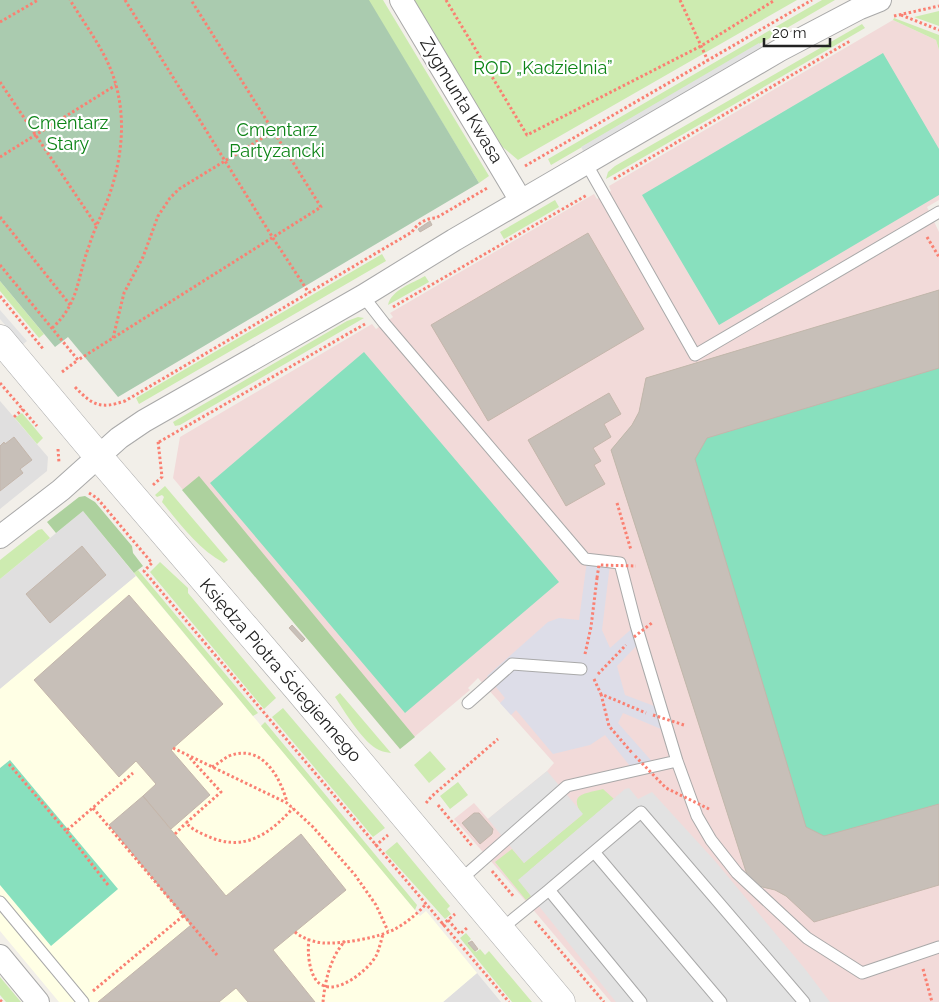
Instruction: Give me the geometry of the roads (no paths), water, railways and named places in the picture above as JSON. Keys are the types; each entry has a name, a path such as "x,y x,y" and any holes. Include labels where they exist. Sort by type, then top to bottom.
{"street":[{"name":"Zygmunta Kwasa","path":"401,0 521,201"},
{"path":"0,537 61,490 119,438 144,421 363,296 521,201 780,50 860,8 886,8"},
{"name":"Księdza Piotra Ściegiennego","path":"0,339 561,1002"},
{"path":"0,956 38,1002"}],"lane":[{"path":"586,163 695,355 939,212"},
{"path":"363,296 585,559 620,563 636,625 677,761 697,816 711,840 736,873 807,938 862,973 939,948"},
{"path":"468,703 512,664 581,669"},
{"path":"459,881 567,786 677,761"},
{"path":"500,930 641,812 804,1002"},
{"path":"594,852 721,1002"},
{"path":"549,890 640,1002"},
{"path":"0,902 86,998"}],"park label":[{"name":"ROD „Kadzielnia”","path":"543,67"},
{"name":"Cmentarz Stary","path":"68,132"},
{"name":"Cmentarz Partyzancki","path":"277,139"}]}
